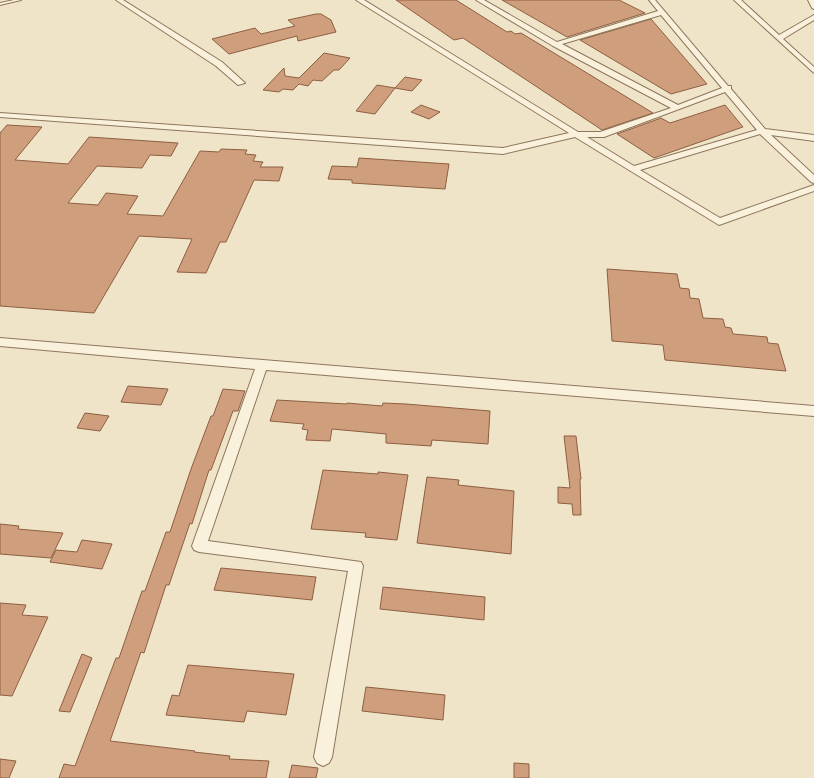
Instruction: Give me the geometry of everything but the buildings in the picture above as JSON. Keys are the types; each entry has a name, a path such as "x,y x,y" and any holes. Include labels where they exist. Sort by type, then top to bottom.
{"street":[{"path":"119,0 219,64 241,83"},
{"path":"359,0 719,222 814,188"},
{"path":"479,0 556,44 678,108"},
{"path":"652,0 728,88 762,131 814,180"},
{"path":"737,0 814,72"},
{"path":"811,0 814,7"},
{"path":"556,44 663,12"},
{"path":"779,38 814,17"},
{"path":"0,115 503,151 576,134 601,135 678,108 728,88"},
{"path":"633,169 762,131 814,138"},
{"path":"0,342 814,411"},
{"path":"262,365 200,546 356,566 323,757"}],"lane":[{"path":"0,4 19,0"}]}
